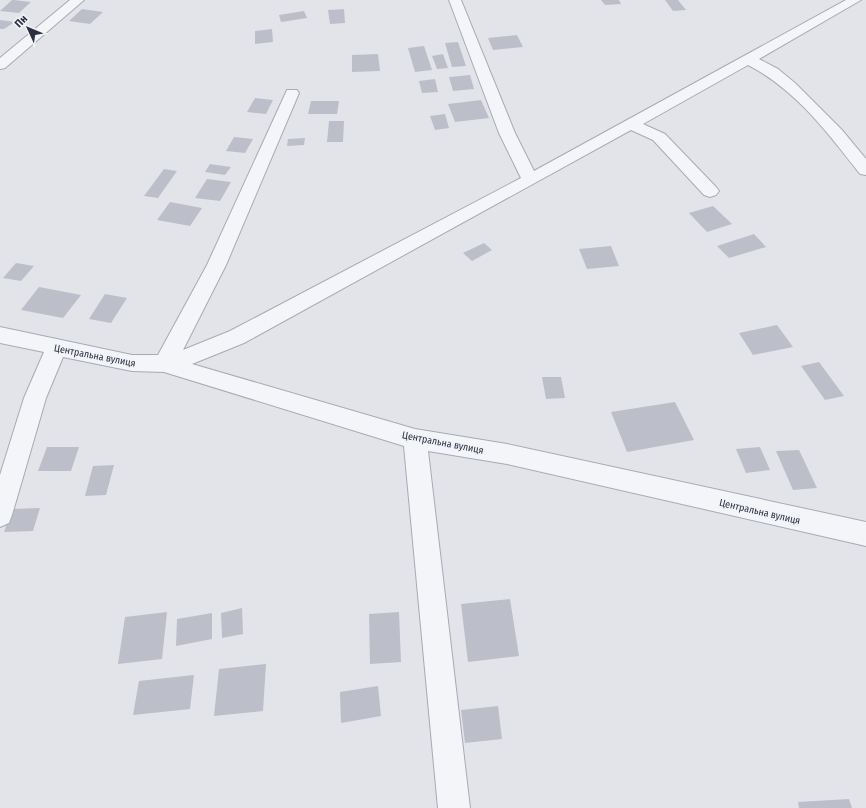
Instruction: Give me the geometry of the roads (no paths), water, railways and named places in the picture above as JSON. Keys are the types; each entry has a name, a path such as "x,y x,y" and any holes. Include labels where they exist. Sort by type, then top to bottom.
{"street":[{"path":"0,65 78,0"},
{"path":"455,0 507,133 530,180"},
{"path":"164,364 194,355 237,338 632,125 855,0"},
{"path":"748,59 773,72 790,86 836,133 866,170"},
{"path":"164,364 185,329 246,200 292,93"},
{"path":"632,125 659,138 710,191"},
{"name":"Центральна вулиця","path":"0,335 132,363 164,364 415,439 507,454 866,534"},
{"path":"0,515 35,398 57,347"},
{"path":"415,439 454,808"}]}
